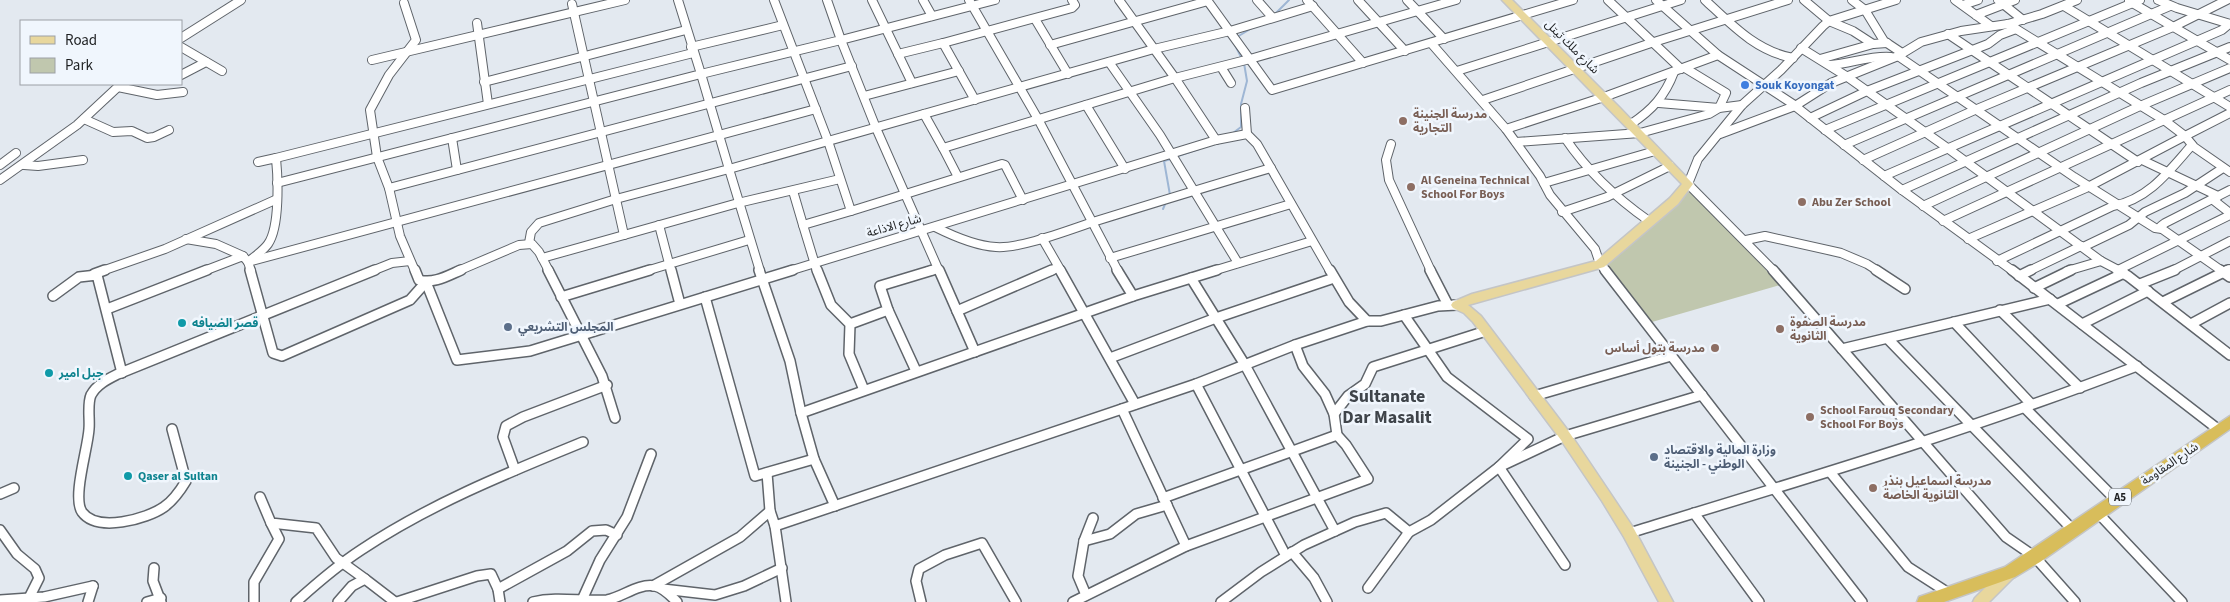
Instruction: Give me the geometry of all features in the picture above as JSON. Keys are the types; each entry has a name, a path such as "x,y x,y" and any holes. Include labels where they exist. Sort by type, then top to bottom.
{"highway":[{"name":"شارع المقاومة","path":"2010,572 2035,557 2224,426"},
{"name":"A5","path":"1924,602 2010,572"}],"main road":[{"name":"شارع ملك تيتل","path":"1507,0 1640,133 1688,184"},
{"path":"1453,305 1472,298 1600,264 1674,201 1688,184"},
{"path":"1453,305 1472,313 1565,436 1629,533 1666,602"},
{"name":"A5","path":"1980,602 2010,572"}],"street":[{"path":"182,37 241,0"},
{"path":"372,60 479,35 572,7 625,0"},
{"path":"678,0 749,240 790,361 801,413 814,459 835,506"},
{"path":"774,0 828,141 851,210"},
{"path":"827,0 876,128 907,194 937,269 975,352"},
{"path":"872,0 912,83"},
{"path":"923,0 932,16"},
{"path":"277,183 841,40 932,16 971,3 995,0"},
{"path":"898,54 1072,8 1075,6 1072,0"},
{"path":"1119,0 1175,78 1216,140"},
{"path":"1257,0 1272,17"},
{"path":"1358,0 1405,51"},
{"path":"1407,0 1444,39"},
{"path":"943,148 1132,90 1250,59 1456,0"},
{"path":"1050,45 1208,1 1272,90 1572,0"},
{"path":"1608,0 1654,42 1680,70 1743,104"},
{"path":"1656,0 1718,55 1796,106 1923,206 2054,302 2137,366 2224,426"},
{"path":"1457,71 1681,0"},
{"path":"1705,0 1754,43 1770,53 1793,58"},
{"path":"1482,100 1654,42 1788,0"},
{"path":"1804,0 1829,21 1853,31 1873,44"},
{"path":"1852,0 1865,10 1887,43 1899,55 2060,167 2154,228 2162,229 2200,257 2228,273"},
{"path":"1720,134 1743,104 1764,84 1776,76 1829,21 1896,0"},
{"path":"1955,0 1991,26"},
{"path":"1963,6 1978,0"},
{"path":"1976,15 2001,2 2015,0"},
{"path":"1825,130 2088,22 2130,2 2140,0"},
{"path":"1884,176 1946,147 2226,28 2230,24 2170,6 2158,0"},
{"path":"1863,160 1977,109 2029,89 2173,27 2227,0"},
{"path":"2001,2 2022,20"},
{"path":"2075,602 2035,557 2006,537 1746,240 1688,184 1698,159 1714,138 1720,134 1796,106 1823,88 1846,76 1899,55 1921,42 1948,34 2008,24 2070,2 2088,22 2230,107"},
{"path":"2130,2 2230,60"},
{"path":"404,3 416,40 389,75 370,110 372,134 377,157 389,188 396,221 419,280 426,282 438,280 519,245 529,243 534,245 607,385 616,418"},
{"path":"971,3 1038,119 1110,258 1133,296"},
{"path":"529,243 531,232 539,223 616,199 1020,88 1154,49 1230,31 1310,3 1363,63"},
{"path":"1844,145 2170,6"},
{"path":"572,7 602,131 624,235"},
{"path":"1034,19 1068,74"},
{"path":"477,22 488,104"},
{"path":"2008,24 2058,53 2120,94 2164,120 2185,136 2192,145 2227,170 2197,184 2185,193 2138,217 2130,225 2018,276"},
{"path":"258,162 589,78 783,25"},
{"path":"1810,118 1867,91 1988,44 2000,35 2016,29"},
{"path":"484,82 686,30"},
{"path":"1842,349 1889,340 2000,310 2030,304 2054,302 2121,271 2230,214 2215,198 2197,184 2140,161 2110,143 1948,34"},
{"path":"943,43 975,100"},
{"path":"1431,43 1506,129 1544,182 1550,195 1562,212 1594,249 1600,264 1862,602"},
{"path":"1820,59 1873,44 1887,43"},
{"path":"1902,190 2020,139 2141,83 2230,46"},
{"path":"182,48 222,71"},
{"path":"1801,48 1846,76 2101,261 2121,271 2140,284 2230,355"},
{"path":"1506,129 1601,94 1680,70 1718,55"},
{"path":"1830,65 1899,55"},
{"path":"182,74 206,62"},
{"path":"1109,62 1132,90 1238,262"},
{"path":"389,188 852,66"},
{"path":"1220,67 1231,83"},
{"path":"1923,206 2140,106 2230,68"},
{"path":"1631,124 1659,103 1680,70"},
{"path":"864,96 959,71"},
{"path":"0,180 24,165 84,119 119,85 157,94 183,92"},
{"path":"1942,220 2230,90"},
{"path":"1516,142 1640,133 1709,114 1719,108 1726,94"},
{"path":"1659,103 1719,108 1743,104"},
{"path":"1086,105 1125,169"},
{"path":"1245,108 1247,134 1255,140 1334,278 1356,311 1367,321"},
{"path":"107,309 245,259 396,221 816,109"},
{"path":"1968,239 2089,186 2230,113"},
{"path":"924,114 958,177"},
{"path":"84,119 109,132 123,134 132,131 145,140 169,130"},
{"name":"شارع الاذاعة","path":"426,282 457,360 530,351 762,278 935,227 1216,140 1247,134"},
{"path":"452,138 457,170"},
{"path":"1565,138 1588,171 1612,195 1649,221"},
{"path":"775,526 1196,384 1295,345 1367,321 1381,321 1453,305 1435,281 1389,180 1386,160 1391,144"},
{"path":"1997,261 2117,204 2128,203 2158,184 2192,145"},
{"path":"1544,182 1655,151"},
{"path":"12,172 2,164 16,153"},
{"path":"245,259 270,242 276,226 276,158"},
{"path":"24,165 38,166 83,160"},
{"path":"803,225 1004,164 1023,200"},
{"path":"1562,212 1612,195 1670,166"},
{"path":"935,227 954,236 996,246 1007,246 1042,238 1193,190 1271,168"},
{"path":"542,258 738,203 793,192 840,179"},
{"path":"2162,229 2161,226 2165,223 2230,190"},
{"path":"793,192 814,263 831,305 850,324 849,354 864,390"},
{"path":"53,296 70,282 186,239 275,200"},
{"path":"1110,258 1291,204"},
{"path":"659,225 680,304"},
{"path":"1746,240 1765,236 1840,253 1867,264 1905,288"},
{"path":"1042,238 1057,268 1135,404"},
{"path":"186,239 216,244 245,259 273,353 276,356 282,356 410,300 426,282"},
{"path":"561,297 749,240"},
{"path":"801,413 1133,296 1238,262 1312,241"},
{"path":"2140,284 2200,257 2230,241"},
{"path":"172,429 186,481 180,494 171,503 158,512 145,517 118,523 98,521 82,513 79,504 88,443 90,398 92,392 100,384 122,373 392,263 410,261"},
{"path":"2034,288 2068,271 2101,261"},
{"path":"957,311 1057,268"},
{"path":"916,371 888,310 880,286 937,269"},
{"path":"2164,302 2228,273"},
{"path":"94,274 99,278 122,373"},
{"path":"1191,278 1244,365 1316,500 1335,531"},
{"path":"1110,358 1216,318 1334,278"},
{"path":"2082,324 2148,291"},
{"path":"705,296 754,476 814,459"},
{"path":"2191,324 2230,303"},
{"path":"850,324 888,310"},
{"path":"2000,310 2080,388"},
{"path":"1404,315 1447,377 1528,439 1543,447"},
{"path":"1954,322 2027,405 2116,500"},
{"path":"1334,414 1348,396 1366,384 1373,366 1486,331"},
{"path":"1889,340 2072,530"},
{"path":"1073,602 1186,546 1316,500 1368,479 1346,445 1336,435 1334,414 1318,382 1303,366 1295,345"},
{"path":"1534,396 1671,356"},
{"path":"1629,533 1830,472 2080,388 2137,366"},
{"path":"1196,384 1266,518 1289,554 1314,578 1327,602"},
{"path":"515,470 503,437 506,426 523,417 607,385"},
{"path":"1499,467 1565,436 1702,395"},
{"path":"1122,409 1186,546"},
{"path":"1084,541 1110,534 1136,514 1241,469 1336,435"},
{"path":"1368,588 1409,532 1431,520 1499,467 1528,439"},
{"path":"296,602 340,564 369,543 411,519 459,494 583,442"},
{"path":"582,600 600,560 627,517 651,454"},
{"path":"1499,467 1564,565"},
{"path":"1830,472 1908,567 1950,594"},
{"path":"767,473 770,511 775,526 786,602"},
{"path":"0,494 14,488"},
{"path":"254,602 254,582 279,539 260,496"},
{"path":"658,587 740,537 770,511"},
{"path":"1221,602 1233,598 1289,554 1370,516 1386,513 1409,532"},
{"path":"1694,513 1759,602"},
{"path":"2098,513 2182,602"},
{"path":"1086,595 1078,576 1084,541 1093,518"},
{"path":"271,523 316,528 340,564 365,579 396,602 492,574 498,589 500,602"},
{"path":"0,530 17,554 38,573 39,578 28,599"},
{"path":"498,589 567,551 592,530 606,530 617,535"},
{"path":"921,602 915,577 918,569 927,562 982,543 1004,577 1016,602"},
{"path":"147,602 161,600 154,586 152,573 154,568"},
{"path":"533,602 548,598 618,600 643,587 680,589 706,595 722,592 782,568"},
{"path":"338,602 352,586 365,579"},
{"path":"0,600 57,595 93,586 88,602"},
{"path":"658,587 677,602"}],"green space":[{"path":"1691,189 1780,285 1652,322 1605,263"}],"waterway":[{"path":"1275,14 1289,0"},
{"path":"1237,37 1252,28"},
{"path":"1234,43 1242,59"},
{"path":"1233,133 1241,127 1241,104 1247,81 1244,63"},
{"path":"1175,157 1199,149"},
{"path":"1170,195 1164,161 1171,159"},
{"path":"1163,209 1166,202"}],"place":[{"name":"Souk Koyongat","path":"1745,85"},
{"name":"مدرسة الجنينة التجارية","path":"1403,121"},
{"name":"Al Geneina Technical School For Boys","path":"1411,187"},
{"name":"Abu Zer School","path":"1802,202"},
{"name":"قصر الضيافه","path":"182,323"},
{"name":"المجلس التشريعي","path":"508,327"},
{"name":"مدرسة الصفوة الثانوية","path":"1780,329"},
{"name":"مدرسة بتول أساس","path":"1715,348"},
{"name":"جبل امير","path":"49,373"},
{"name":"School Farouq Secondary School For Boys","path":"1810,417"},
{"name":"وزارة المالية والاقتصاد الوطني - الجنينة","path":"1654,457"},
{"name":"Qaser al Sultan","path":"128,476"},
{"name":"مدرسة اسماعيل بنذر الثانوية الخاصة","path":"1873,488"}],"district":[{"name":"Sultanate Dar Masalit","path":"1387,406"}]}
